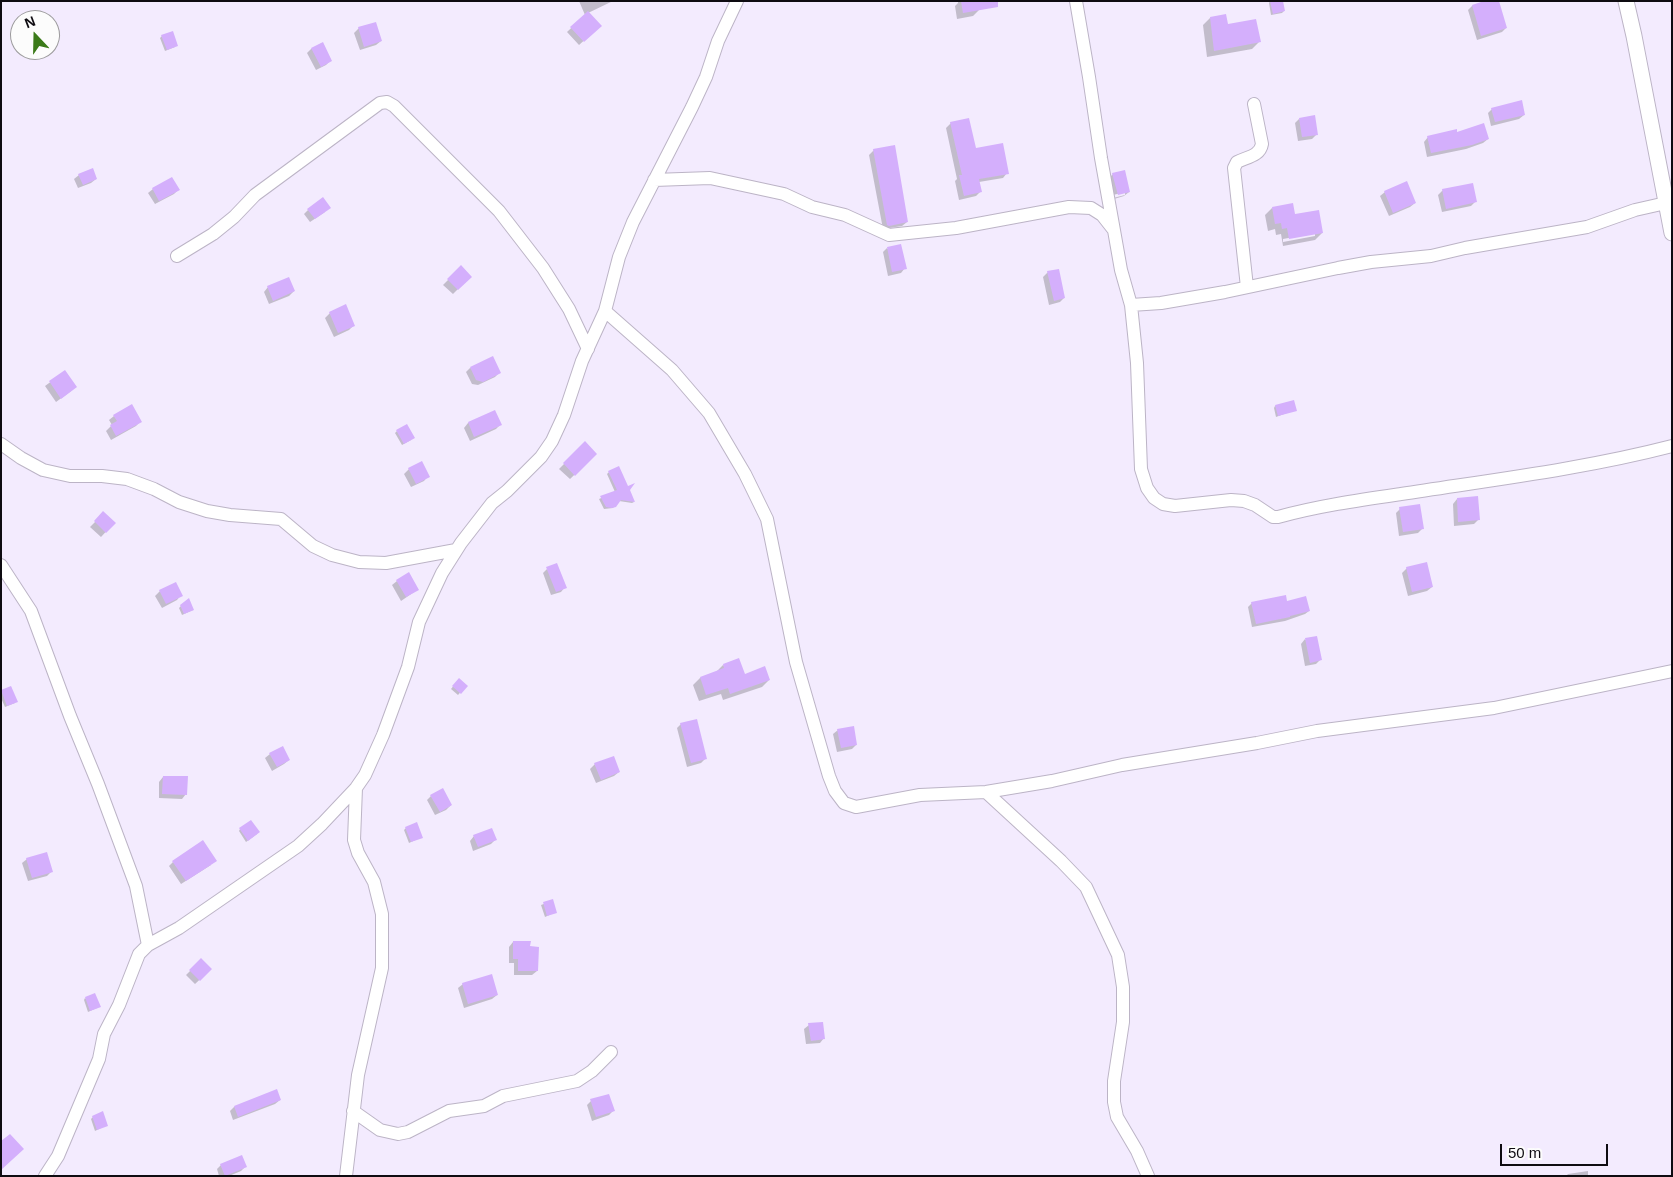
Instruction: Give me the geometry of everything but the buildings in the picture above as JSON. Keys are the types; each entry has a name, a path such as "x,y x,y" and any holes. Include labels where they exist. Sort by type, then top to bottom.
{"street":[{"path":"45,1176 58,1156 99,1059 104,1034 119,1005 139,954 148,944 179,928 298,846 356,788 365,775 383,734 408,667 419,622 442,573 456,550 492,503 536,462 552,441 605,311 619,256 633,222 692,107 706,77 718,40 737,1"},
{"path":"1076,1 1100,158 1121,270 1131,306 1137,363 1141,469 1147,488 1154,498 1163,504 1175,506 1231,500 1244,501 1255,505 1272,517 1278,517 1344,502 1559,469 1672,446"},
{"path":"1626,1 1672,233"},
{"path":"177,256 213,234 234,218 255,195 380,103 387,102 412,123 499,211 543,268 569,309 588,349"},
{"path":"1247,287 1234,168 1237,162 1257,154 1261,150 1262,144 1254,104"},
{"path":"654,180 710,178 784,194 812,207 845,215 889,235 956,228 1069,207 1091,208 1102,215 1114,229"},
{"path":"1131,306 1161,303 1354,265 1431,256 1465,248 1587,227 1635,210 1666,203"},
{"path":"605,311 672,370 709,413 745,474 767,519 796,662 829,776 835,791 844,803 856,807 920,795 986,792 1317,731 1494,708 1672,670"},
{"path":"1,444 43,470 70,476 102,476 127,479 154,489 178,502 206,511 281,519 313,546 332,555 360,562 386,563 456,550"},
{"path":"1,565 30,611 98,784 136,886 148,944"},
{"path":"346,1176 358,1075 382,968 382,914 374,882 358,853 354,840 356,788"},
{"path":"986,792 1061,861 1086,887 1118,955 1123,987 1123,1022 1114,1081 1114,1102 1117,1117 1137,1151 1148,1176"},
{"path":"353,1111 380,1130 398,1134 408,1132 449,1111 484,1106 503,1096 577,1081 592,1071 611,1052"}]}
